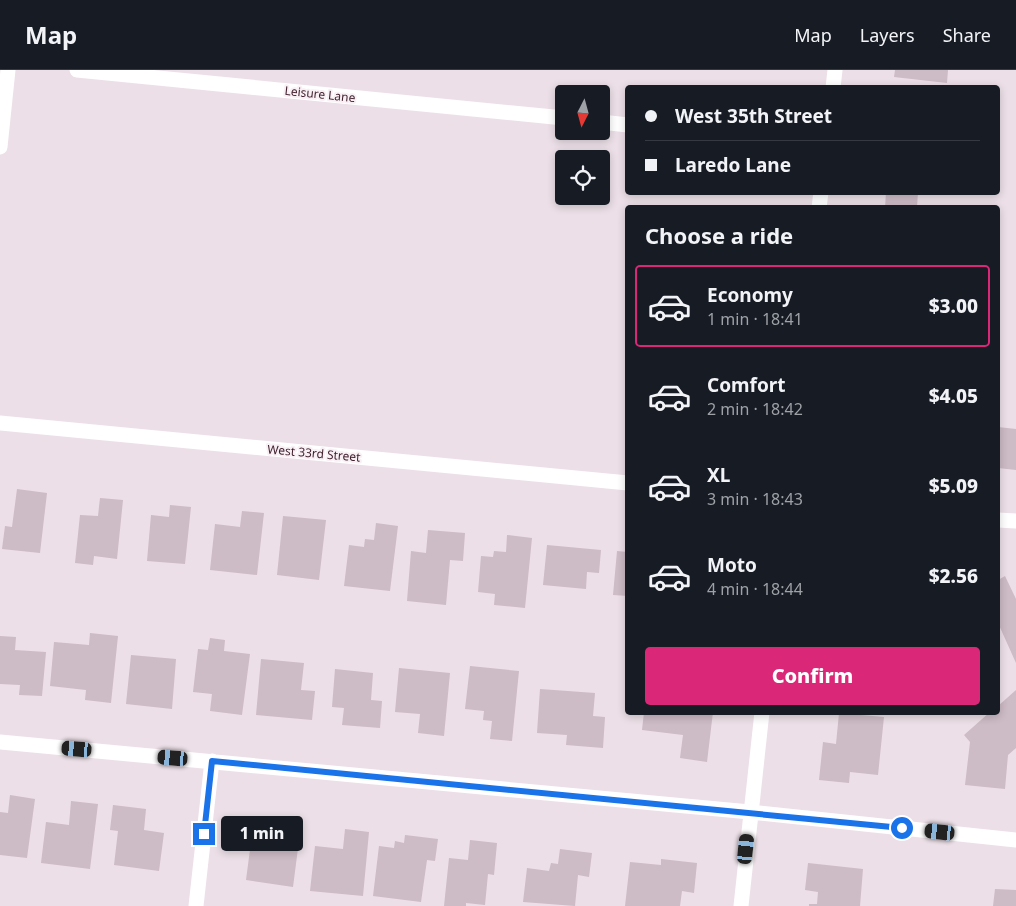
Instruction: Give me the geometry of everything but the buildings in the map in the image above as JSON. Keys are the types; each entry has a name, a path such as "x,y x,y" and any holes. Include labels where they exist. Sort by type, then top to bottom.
{"street":[{"path":"0,147 8,70"},
{"name":"Leisure Lane","path":"76,70 555,117"},
{"path":"833,85 835,70"},
{"path":"610,123 625,125"},
{"name":"West 33rd Street","path":"0,423 625,483"},
{"path":"1000,520 1016,522"},
{"path":"740,906 762,715"},
{"path":"0,742 750,812 1016,840"},
{"path":"196,906 212,761"}],"route":[{"path":"204,834 212,761 902,828"}]}
